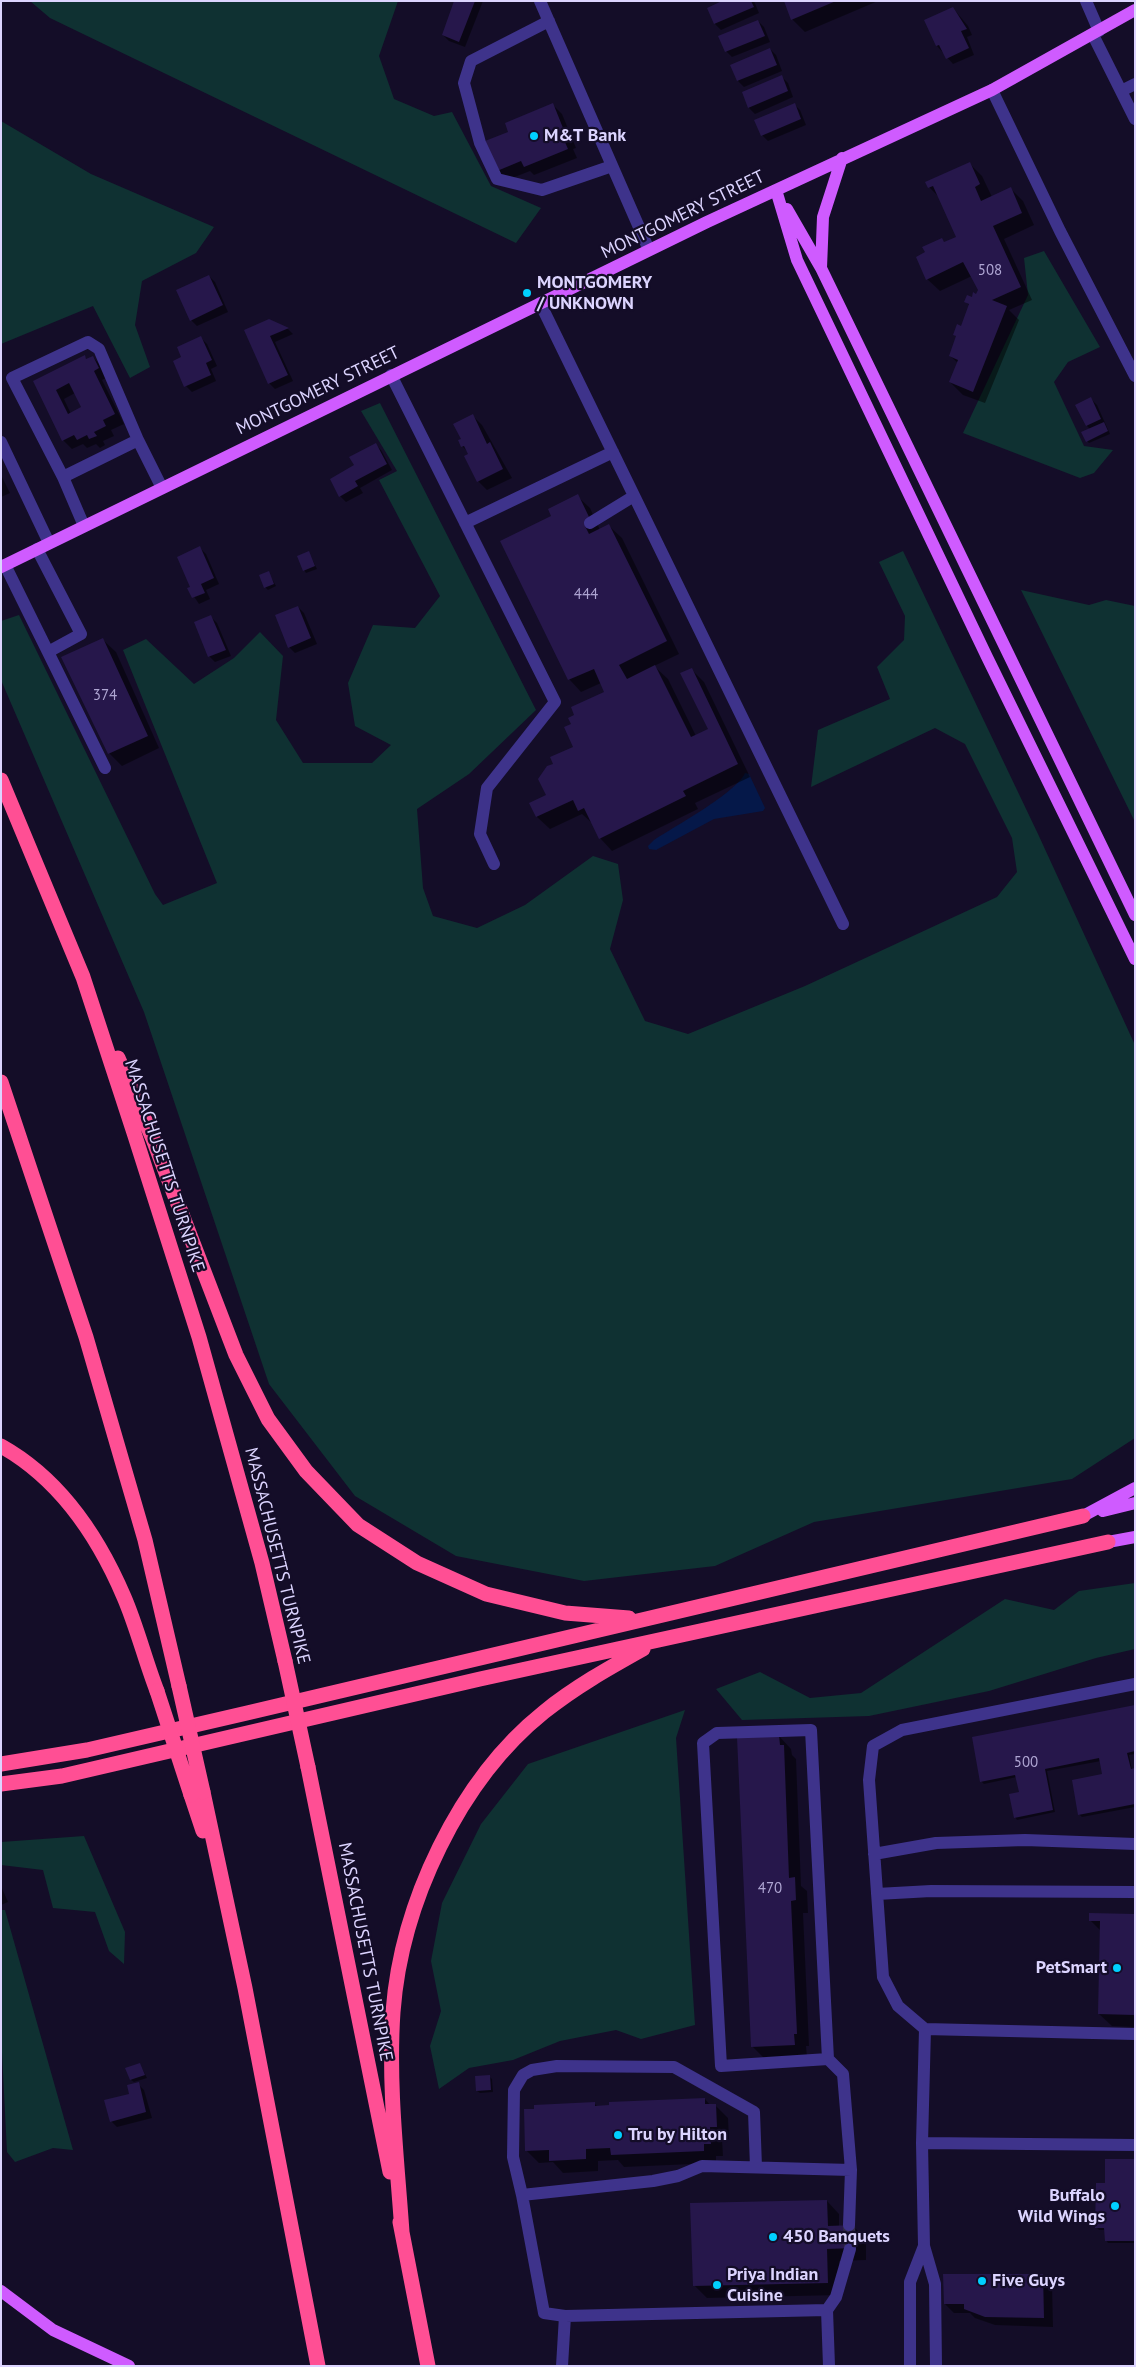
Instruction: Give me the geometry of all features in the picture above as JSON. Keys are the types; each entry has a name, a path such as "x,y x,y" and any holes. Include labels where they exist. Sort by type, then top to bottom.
{"highway":[{"name":"MASSACHUSETTS TURNPIKE","path":"1,780 83,977 199,1337 262,1563 308,1767 428,2366"},
{"path":"83,977 154,1139 236,1355 268,1419 306,1471 358,1525 417,1563 486,1594 565,1613 643,1619"},
{"path":"1,1082 88,1346 145,1540 179,1686 197,1793 226,1900 318,2366"},
{"path":"1,1446 16,1454 47,1478 72,1506 103,1553 125,1598 156,1691 197,1793"},
{"path":"1,1764 96,1748 1083,1516"},
{"path":"1,1784 62,1776 480,1679 1108,1542"},
{"path":"402,2232 391,2073 393,2011 405,1939 427,1875 454,1820 477,1783 508,1747 544,1712 595,1676 658,1641"}],"main road":[{"name":"MONTGOMERY STREET","path":"3,566 649,250 842,158 992,90 1135,10"},
{"path":"821,268 823,217 842,158"},
{"path":"776,190 821,268 1135,915"},
{"path":"776,190 797,260 987,657 1135,959"},
{"path":"1083,1516 1135,1488"},
{"path":"1083,1516 1135,1503"},
{"path":"1108,1542 1135,1537"},
{"path":"1108,1542 1135,1544"},
{"path":"1,2291 53,2330 129,2366"}],"lane":[{"path":"540,1 649,250"},
{"path":"1086,1 1096,33 1121,92 1135,119"},
{"path":"549,21 471,61 464,83 480,143 497,179 542,190 612,166"},
{"path":"1121,92 1135,84"},
{"path":"992,90 1060,231 1134,372"},
{"path":"540,303 843,924"},
{"path":"84,526 62,477 12,378 88,342 99,349 138,440 162,488"},
{"path":"391,375 555,702 487,788 480,834 494,864"},
{"path":"62,477 138,440"},
{"path":"1,442 49,543"},
{"path":"465,523 613,452"},
{"path":"590,523 634,496"},
{"path":"37,549 81,634 48,652"},
{"path":"3,566 105,768"},
{"path":"1135,1684 902,1730 873,1746 869,1780 883,1977 898,2006 925,2029 1135,2034"},
{"path":"828,2059 721,2066 703,1743 717,1733 811,1730 828,2059 844,2074 851,2170 849,2225"},
{"path":"874,1854 946,1843 1025,1840 1135,1844"},
{"path":"877,1894 931,1891 1135,1892"},
{"path":"925,2029 922,2142 924,2246 935,2284 936,2366"},
{"path":"756,2167 754,2112 674,2067 557,2066 532,2070 523,2075 514,2090 513,2158 522,2195 544,2313 565,2316 827,2310"},
{"path":"922,2142 1135,2145"},
{"path":"522,2195 653,2181 678,2176 702,2166 851,2170"},
{"path":"910,2366 910,2282 924,2246"},
{"path":"829,2366 827,2310 836,2297 850,2248"},
{"path":"562,2366 565,2316"}],"green space":[{"path":"30,1 398,1 379,56 394,99 434,116 452,112 491,186 541,208 516,243 50,18"},
{"path":"1,121 91,174 214,227 196,253 142,281 135,325 150,367 130,378 93,306 1,344"},
{"path":"1044,251 1100,347 1068,362 1054,382 1084,446 1113,450 1094,473 1080,478 963,433 1028,295 1024,258"},
{"path":"380,403 536,710 469,774 417,809 423,888 433,916 477,928 525,905 593,856 618,864 623,900 610,949 645,1021 688,1034 805,986 997,897 1017,872 1012,838 965,744 935,728 811,787 818,730 890,699 877,667 904,640 905,616 879,562 903,551 1038,834 1135,1045 1135,1438 1072,1479 814,1522 715,1566 584,1581 456,1556 355,1496 269,1384 144,1012 1,680 1,621 19,615 155,894 163,905 217,883 123,650 146,639 194,684 234,658 260,632 283,656 276,720 303,763 372,763 391,745 355,726 348,683 373,625 415,628 440,596 379,480 397,471 361,411"},
{"path":"1021,590 1089,605 1106,600 1135,606 1135,822"},
{"path":"1135,1583 1135,1649 1096,1658 989,1691 869,1716 742,1720 716,1689 760,1672 810,1698 861,1693 1005,1599 1054,1610 1079,1591"},
{"path":"685,1710 676,1738 695,2025 641,2039 616,2030 560,2041 513,2060 469,2068 439,2089 430,2046 441,2011 431,1961 442,1903 481,1824 528,1764"},
{"path":"84,1836 125,1932 124,1964 109,1951 95,1912 53,1908 43,1870 1,1865 1,1842"},
{"path":"1,1910 5,1910 73,2150 53,2148 15,2162 7,2152 1,2033"}],"water":[{"path":"745,773 749,774 765,808 763,811 714,819 656,850 649,849 648,846 654,840 718,800"}],"building":[{"path":"454,1 475,1 459,42 442,35"},
{"path":"722,1 751,1 754,7 714,24 707,8"},
{"path":"784,1 836,1 791,20"},
{"path":"953,7 967,29 961,31 969,48 946,59 939,45 936,46 924,20"},
{"path":"758,20 765,36 725,52 718,36"},
{"path":"770,48 777,65 737,81 730,65"},
{"path":"782,75 788,91 748,108 742,92"},
{"path":"553,103 567,138 564,140 568,149 524,167 521,161 497,171 485,141 508,132 505,123"},
{"path":"795,103 801,119 761,136 754,120"},
{"path":"970,162 980,184 975,187 981,201 1011,187 1022,213 993,226 1021,287 992,300 1007,306 973,392 949,382 958,360 949,356 956,336 953,335 957,324 961,326 969,304 964,302 967,295 972,297 973,292 976,294 978,290 963,262 926,280 916,257 925,252 922,247 942,238 944,242 956,237 933,186 928,188 925,182"},
{"path":"209,275 223,305 190,321 176,290"},
{"path":"269,319 289,328 270,336 288,375 268,384 244,330"},
{"path":"201,336 212,360 206,363 211,375 184,387 173,361 181,357 177,347"},
{"path":"85,355 86,359 93,356 99,368 94,371 115,414 103,420 106,426 94,432 97,436 89,439 87,435 77,440 74,435 62,441 33,381","holes":["69,383 81,407 68,414 56,390"]},
{"path":"1091,397 1101,419 1086,426 1075,405"},
{"path":"473,414 487,444 490,442 503,469 477,482 464,456 468,454 464,446 461,447 458,440 461,439 453,424"},
{"path":"1104,422 1108,431 1086,442 1081,432"},
{"path":"376,443 387,464 355,481 358,486 339,497 330,479 354,465 349,457"},
{"path":"578,494 590,519 585,526 589,534 609,524 667,641 619,665 627,679 655,665 691,737 708,729 680,673 692,668 738,764 683,791 686,796 599,839 584,808 578,811 573,800 536,817 529,803 546,795 538,779 547,766 553,764 550,757 573,747 564,727 571,724 568,718 574,715 571,707 604,692 594,669 568,680 500,541 551,516 548,509"},
{"path":"200,546 214,578 201,584 205,593 192,598 187,588 190,587 177,557"},
{"path":"309,551 315,566 303,571 297,556"},
{"path":"269,571 274,584 264,588 259,575"},
{"path":"298,606 311,638 288,648 275,615"},
{"path":"211,615 226,650 208,657 194,622"},
{"path":"103,638 148,736 108,754 61,657"},
{"path":"1135,1705 1135,1751 1127,1753 1131,1769 1135,1768 1135,1804 1078,1815 1072,1780 1102,1774 1099,1758 1045,1769 1053,1810 1014,1818 1009,1794 1019,1792 1015,1775 980,1782 972,1737"},
{"path":"779,1735 780,1745 784,1745 789,1878 795,1877 796,1900 791,1901 797,2034 794,2034 795,2045 751,2047 737,1737"},
{"name":"PetSmart","path":"1089,1913 1135,1914 1135,2015 1098,2014 1100,1921 1089,1921"},
{"path":"140,2063 145,2075 130,2080 125,2068"},
{"path":"490,2075 491,2090 476,2091 475,2076"},
{"path":"139,2082 146,2112 110,2122 104,2100 129,2094 127,2085"},
{"name":"Tru by Hilton","path":"705,2098 705,2104 716,2104 717,2127 710,2127 711,2144 704,2144 704,2151 611,2155 610,2148 586,2149 586,2159 549,2161 549,2150 525,2151 524,2109 534,2109 534,2105 595,2102 595,2106 609,2105 609,2102"},
{"name":"Buffalo Wild Wings","path":"1105,2159 1135,2159 1135,2241 1105,2241 1104,2228 1095,2228 1096,2183 1105,2183"},
{"name":"450 Banquets","path":"827,2200 828,2226 854,2225 854,2248 827,2249 828,2283 693,2286 690,2203"},
{"path":"943,2274 1043,2274 1044,2318 985,2317 964,2309 964,2304 944,2304"}],"tunnel":[{"path":"849,2225 850,2249"}],"place":[{"name":"M&T Bank","path":"534,136"},
{"name":"MONTGOMERY / UNKNOWN","path":"527,293"},
{"name":"PetSmart","path":"1117,1968"},
{"name":"Tru by Hilton","path":"618,2135"},
{"name":"Buffalo Wild Wings","path":"1115,2206"},
{"name":"450 Banquets","path":"773,2237"},
{"name":"Five Guys","path":"982,2281"},
{"name":"Priya Indian Cuisine","path":"717,2285"}]}
